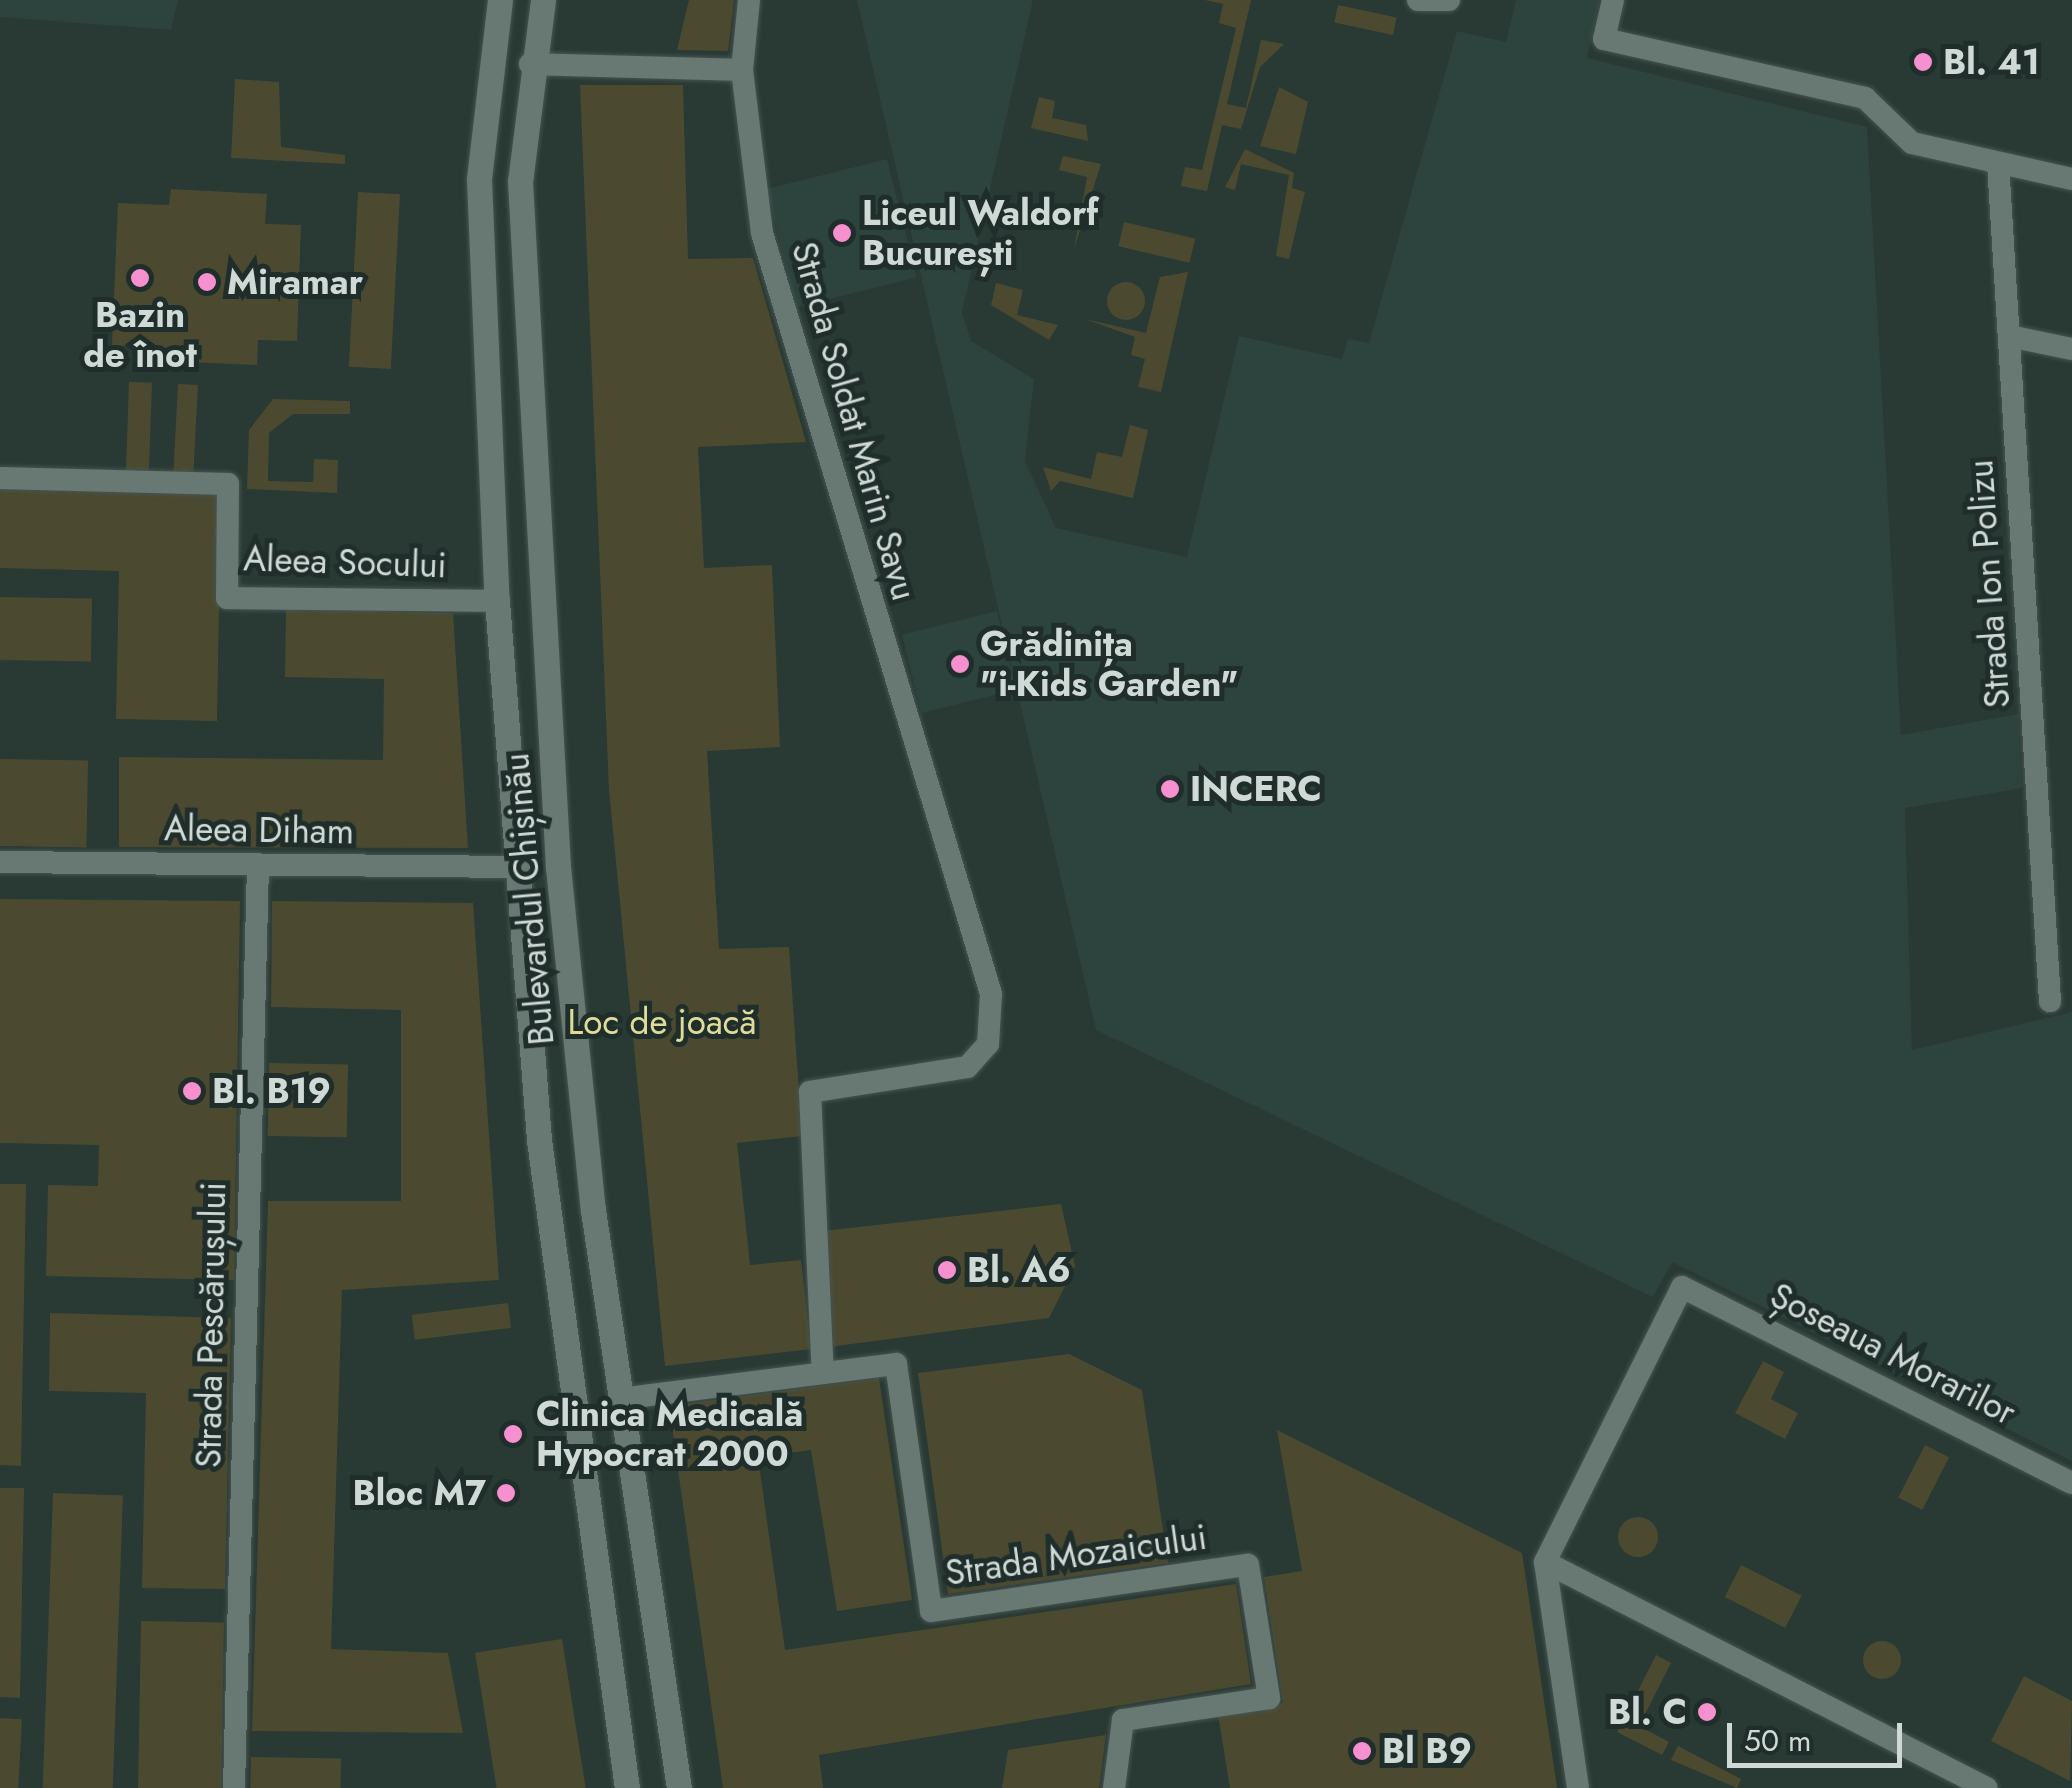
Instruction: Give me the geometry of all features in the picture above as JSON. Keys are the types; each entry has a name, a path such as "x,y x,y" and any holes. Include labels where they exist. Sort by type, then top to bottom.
{"main road":[{"name":"Bulevardul Chișinău","path":"500,0 479,180 497,602 516,867 554,1273 627,1788"},
{"name":"Bulevardul Chișinău","path":"543,0 530,64 520,181 558,868 619,1399 679,1788"}],"street":[{"name":"Strada Soldat Marin Savu","path":"749,0 742,70 762,232 989,988 992,1029 967,1067 810,1092 823,1373"},
{"path":"1418,0 1449,0"},
{"path":"1613,0 1604,39 1865,98 1912,143 2072,179"},
{"path":"530,64 742,70"},
{"name":"Strada Ion Polizu","path":"1998,163 2050,1001"},
{"path":"2009,336 2072,349"},
{"name":"Aleea Socului","path":"0,478 228,484 227,598 497,602"},
{"name":"Aleea Diham","path":"0,862 516,867"},
{"name":"Strada Pescărușului","path":"234,1788 258,865"},
{"name":"Șoseaua Morarilor","path":"1544,1562 1682,1288 2072,1483"},
{"name":"Strada Mozaicului","path":"823,1373 896,1364 931,1611 1248,1566 1269,1698 1123,1720 1114,1788"},
{"path":"619,1399 823,1373"},
{"path":"1544,1562 1578,1788"},
{"path":"1544,1562 1987,1788"}],"shaded area":[{"path":"0,0 178,0 171,30 0,17"},
{"path":"857,0 1033,0 962,312 971,341 1034,379 1025,461 1056,528 1187,557 1239,336 1342,359 1348,339 1369,343 1457,31 1506,42 1516,0 1599,0 1587,58 1867,127 1901,735 2018,714 2022,788 1905,808 1912,1050 2072,1012 2072,1461 1672,1262 1653,1297 1096,1030"},
{"name":"Liceul Waldorf București","path":"887,159 917,277 796,307 767,189"},
{"name":"Grădinița \"i-Kids Garden\"","path":"997,611 1017,690 922,713 902,635"}],"green space":[{"path":"689,0 734,0 728,51 677,50"},
{"path":"1205,0 1251,0 1227,104 1246,108 1261,40 1284,44 1260,67 1241,129 1222,125 1207,191 1181,186 1185,167 1202,170 1236,28 1219,23 1223,4"},
{"path":"1338,5 1397,17 1393,35 1334,23"},
{"path":"235,79 279,82 281,147 345,155 345,164 231,158"},
{"name":"Loc de joacă","path":"580,85 683,85 688,259 753,258 806,442 698,447 704,568 772,565 780,747 707,751 719,949 789,947 802,1136 737,1143 750,1265 801,1260 811,1349 665,1366 609,790"},
{"path":"1279,87 1308,102 1296,154 1260,146"},
{"path":"1039,97 1055,101 1052,118 1086,125 1088,141 1031,128"},
{"path":"1245,149 1294,173 1292,188 1305,192 1289,259 1276,256 1289,175 1241,164 1235,190 1225,187"},
{"path":"1063,156 1101,164 1074,249 1087,177 1059,170"},
{"name":"Miramar","path":"171,189 267,194 265,224 301,225 297,341 258,340 257,365 163,361 163,348 112,345 118,203 169,205"},
{"path":"358,192 400,194 391,369 349,367"},
{"path":"1124,222 1195,238 1190,263 1118,246"},
{"path":"1188,272 1161,392 1138,387 1145,359 1131,355 1135,337 1085,319 1146,333 1160,277"},
{"path":"1126,282 1140,287 1145,301 1140,315 1126,320 1112,315 1107,301 1112,287"},
{"path":"996,283 1023,290 1017,315 1058,325 1049,340 991,305"},
{"path":"129,382 152,383 149,471 126,470"},
{"path":"178,384 198,385 193,473 173,472"},
{"path":"273,399 350,401 350,414 293,414 269,433 268,481 313,482 314,459 338,460 337,493 247,489 249,430"},
{"path":"1130,425 1148,430 1133,498 1060,481 1051,491 1043,467 1091,479 1097,452 1122,457"},
{"path":"0,487 221,492 217,721 116,719 119,571 0,568"},
{"path":"0,597 92,599 91,662 0,660"},
{"path":"286,609 453,613 468,848 119,847 119,757 383,760 384,679 285,677"},
{"path":"0,759 88,761 86,848 0,846"},
{"path":"0,899 240,901 234,1280 46,1276 48,1185 98,1186 99,1145 0,1143"},
{"path":"272,901 473,903 499,1280 342,1290 331,1649 448,1653 463,1733 252,1731 268,1201 401,1201 401,1010 271,1007"},
{"path":"269,1063 348,1064 347,1137 268,1136"},
{"path":"0,1184 26,1184 21,1466 0,1465"},
{"path":"1061,1204 1075,1266 1049,1318 829,1347 823,1231"},
{"path":"508,1303 511,1328 415,1340 412,1315"},
{"path":"50,1313 231,1318 225,1589 142,1588 146,1393 49,1391"},
{"path":"1069,1354 1142,1390 1168,1563 948,1594 918,1373"},
{"path":"1763,1361 1784,1372 1771,1399 1798,1413 1785,1439 1735,1413"},
{"path":"879,1378 912,1600 837,1611 811,1450 758,1457 785,1650 1236,1584 1251,1684 819,1755 823,1788 723,1788 669,1406"},
{"path":"1277,1430 1522,1553 1557,1788 1230,1788 1218,1714 1283,1703 1264,1577 1302,1571"},
{"path":"1925,1445 1949,1457 1922,1510 1898,1498"},
{"path":"0,1488 24,1488 20,1698 0,1697"},
{"path":"53,1493 123,1495 113,1788 43,1788"},
{"path":"1638,1517 1652,1523 1658,1537 1652,1551 1638,1557 1624,1551 1618,1537 1624,1523"},
{"path":"1741,1565 1802,1596 1785,1628 1725,1597"},
{"path":"141,1621 224,1622 221,1788 138,1788"},
{"path":"562,1639 586,1788 497,1788 475,1653"},
{"path":"1882,1641 1896,1646 1901,1660 1896,1674 1882,1679 1868,1674 1863,1660 1868,1646"},
{"path":"1656,1655 1671,1663 1639,1726 1669,1742 1662,1755 1617,1732"},
{"path":"2024,1676 2072,1701 2070,1781 1991,1741"},
{"path":"0,1718 22,1719 18,1788 0,1788"},
{"path":"1106,1735 1099,1788 1002,1788 1008,1750"},
{"path":"1678,1746 1741,1779 1737,1788 1671,1760"},
{"path":"251,1757 341,1759 340,1788 250,1788"}],"place":[{"name":"Bl. 41","path":"1923,62"},
{"name":"Liceul Waldorf București","path":"842,233"},
{"name":"Bazin de înot","path":"140,278"},
{"name":"Miramar","path":"207,282"},
{"name":"Grădinița \"i-Kids Garden\"","path":"960,664"},
{"name":"INCERC","path":"1170,789"},
{"name":"Bl. B19","path":"192,1091"},
{"name":"Bl. A6","path":"947,1270"},
{"name":"Clinica Medicală Hypocrat 2000","path":"513,1434"},
{"name":"Bloc M7","path":"506,1493"},
{"name":"Bl. C","path":"1707,1712"},
{"name":"Bl B9","path":"1362,1751"}]}
